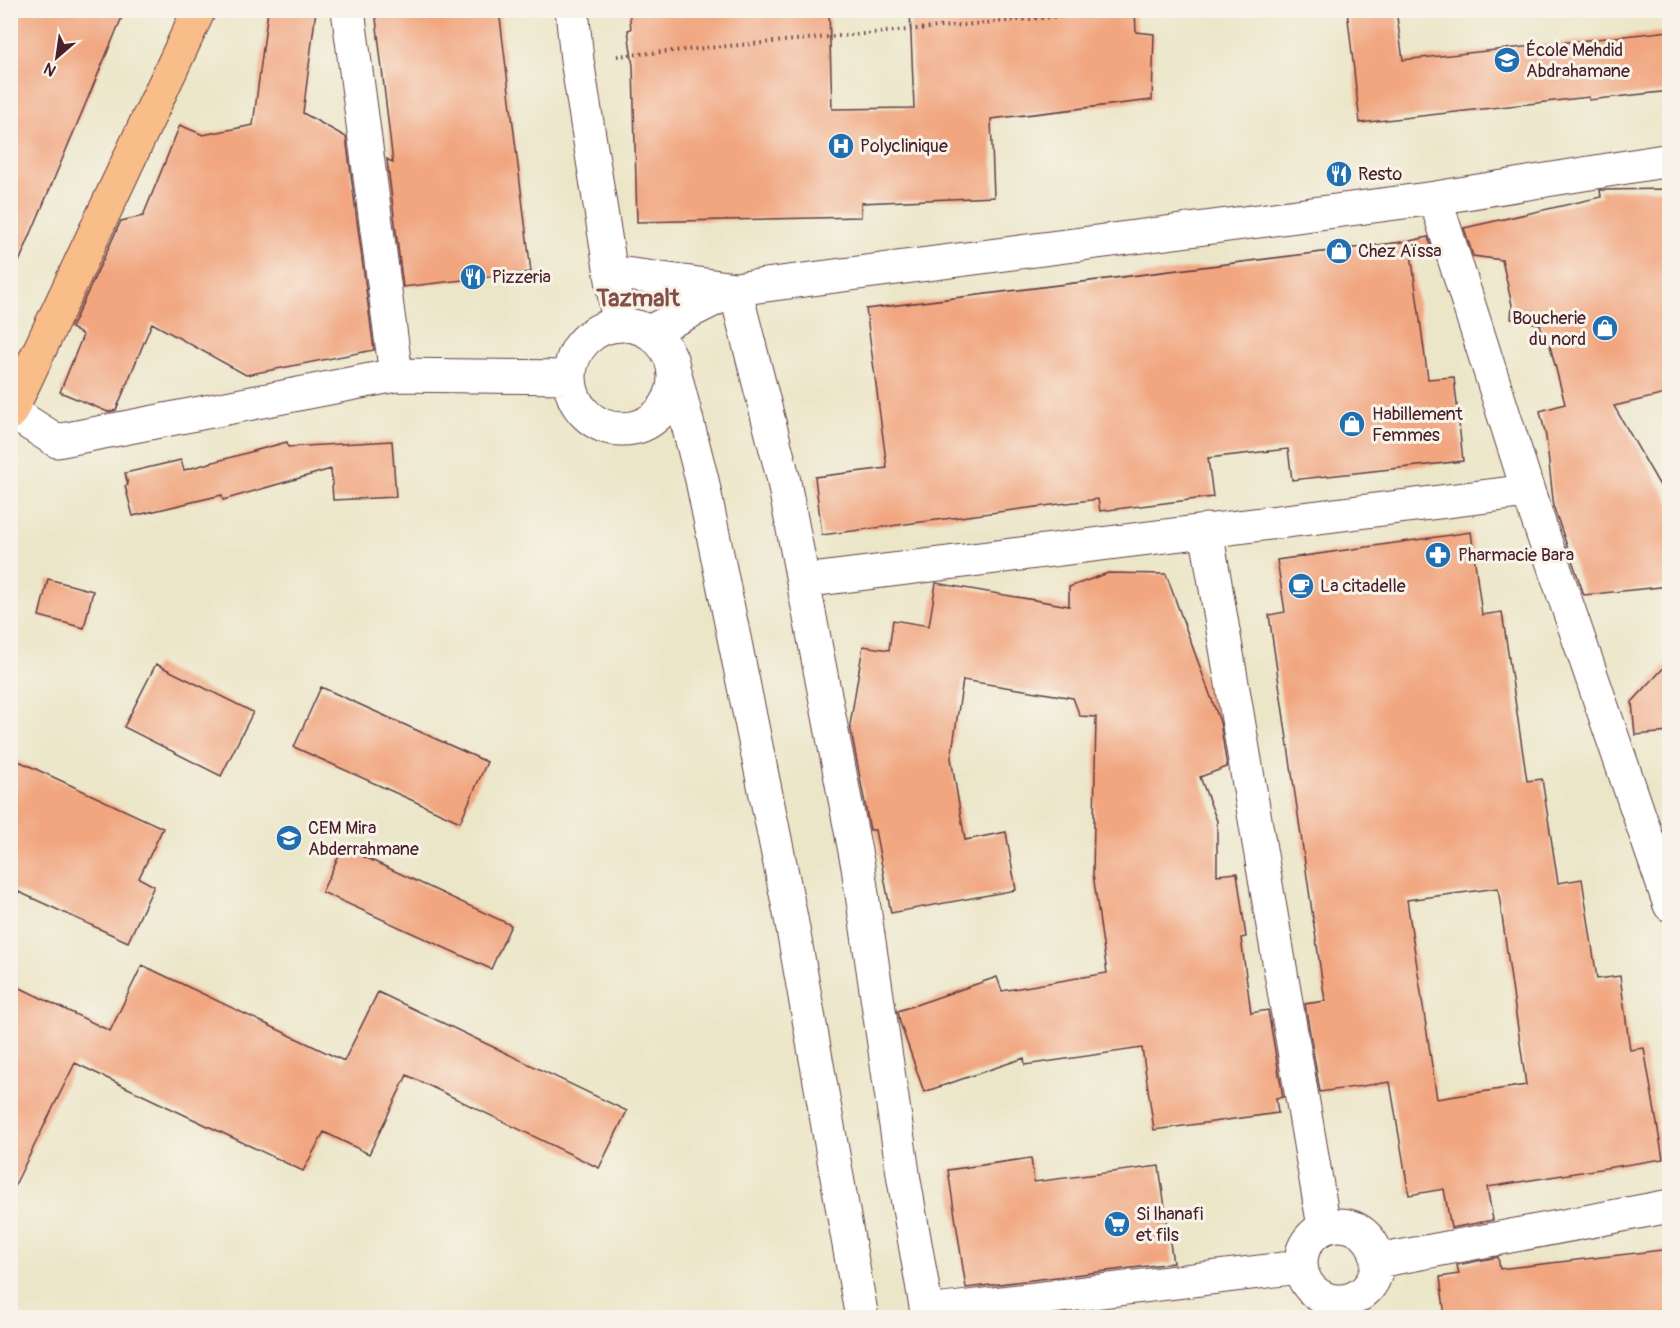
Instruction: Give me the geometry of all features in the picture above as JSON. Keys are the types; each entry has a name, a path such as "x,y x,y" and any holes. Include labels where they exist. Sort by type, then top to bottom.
{"main road":[{"path":"11,412 199,10"}],"street":[{"path":"348,10 396,375"},
{"path":"572,10 577,60 610,272 634,328 664,344 668,350 702,480 791,918 862,1317"},
{"path":"675,374 670,400 662,411 648,423 639,427 621,429 603,426 588,417 576,402 570,377 572,359 582,343 601,328 634,328 735,289 1435,198 1670,160"},
{"path":"1435,198 1528,490 1670,905"},
{"path":"610,272 735,289"},
{"path":"735,289 783,477 858,867 903,1168 928,1315 1300,1267"},
{"path":"11,412 57,441 396,375 570,377"},
{"path":"803,581 1528,490"},
{"path":"1206,530 1324,1227"},
{"path":"1377,1262 1670,1206"},
{"path":"1335,1224 1348,1225 1359,1230 1372,1244 1377,1262 1376,1274 1369,1286 1349,1309 1335,1301 1323,1298 1312,1290 1300,1267 1305,1244 1313,1234 1324,1227 1335,1224"}],"path":[{"path":"577,60 1130,10"}],"building":[{"path":"17,10 125,10 11,281 10,25"},
{"path":"268,10 316,10 303,113 346,137 374,350 246,375 152,323 116,410 108,412 60,392 83,335 71,328 121,221 143,216 180,125 203,135 253,125"},
{"path":"375,10 499,10 531,272 403,287 387,159 393,163"},
{"name":"Polyclinique","path":"629,10 829,10 832,109 914,108 910,10 1135,10 1136,32 1154,34 1152,100 991,119 994,197 861,203 861,217 637,222 633,66 628,30 631,29"},
{"path":"1347,10 1396,10 1403,60 1670,31 1670,91 1589,100 1589,97 1360,123"},
{"path":"1670,189 1670,393 1614,406 1670,503 1670,586 1584,595 1554,508 1546,437 1540,411 1565,404 1548,338 1544,339 1540,324 1511,319 1512,305 1502,260 1473,256 1464,228 1601,197 1600,190"},
{"path":"1428,237 1432,249 1410,246 1428,379 1454,377 1463,461 1292,480 1288,449 1208,458 1213,497 1100,511 1098,499 822,535 815,477 887,468 866,309"},
{"path":"392,441 396,497 333,500 331,469 223,500 222,495 133,516 125,486 128,485 125,473 181,460 184,470 287,442 288,447"},
{"path":"1471,532 1482,615 1502,612 1527,781 1542,779 1558,883 1582,879 1597,979 1620,976 1630,1050 1644,1048 1663,1159 1487,1187 1493,1220 1451,1228 1444,1189 1409,1195 1390,1082 1320,1092 1305,1004 1325,1001 1269,615 1285,612 1277,560","holes":["1498,888 1526,1085 1437,1099 1407,900"]},
{"path":"1108,573 1166,574 1220,722 1227,767 1200,777 1217,821 1217,875 1237,873 1246,937 1241,938 1251,1013 1268,1010 1283,1097 1276,1098 1278,1113 1154,1130 1142,1048 1025,1065 1024,1058 924,1092 900,1022 898,1011 997,977 1002,991 1107,973 1093,874 1096,717 1080,716 1073,698 963,680 951,758 965,840 1006,832 1016,890 891,913 875,830 870,830 850,725 863,646 889,650 893,620 929,626 936,583 1069,606 1069,587"},
{"path":"48,579 93,591 84,628 39,616"},
{"path":"1670,661 1670,732 1635,735 1632,702"},
{"path":"156,664 253,712 221,776 124,727"},
{"path":"321,687 487,762 460,822 294,747"},
{"path":"10,757 163,828 139,878 154,886 128,942 10,888"},
{"path":"343,847 511,925 491,969 322,892"},
{"path":"142,965 344,1061 378,992 627,1111 599,1168 407,1075 369,1154 324,1132 303,1171 75,1063 10,1195 10,983 110,1031"},
{"path":"1031,1158 1034,1182 1159,1166 1173,1263 966,1288 948,1170"},
{"path":"1670,1249 1670,1317 1445,1317 1440,1277 1459,1274 1457,1265 1498,1257 1500,1269"}],"place":[{"name":"École Mehdid Abdrahamane","path":"1507,60"},
{"name":"Polyclinique","path":"841,146"},
{"name":"Resto","path":"1339,174"},
{"name":"Chez Aïssa","path":"1339,251"},
{"name":"Pizzeria","path":"473,277"},
{"name":"Boucherie du nord","path":"1605,328"},
{"name":"Habillement Femmes","path":"1352,424"},
{"name":"Pharmacie Bara","path":"1438,555"},
{"name":"La citadelle","path":"1301,586"},
{"name":"CEM Mira Abderrahmane","path":"289,838"},
{"name":"Si lhanafi et fils","path":"1117,1224"}],"district":[{"name":"Tazmalt","path":"638,298"}]}
